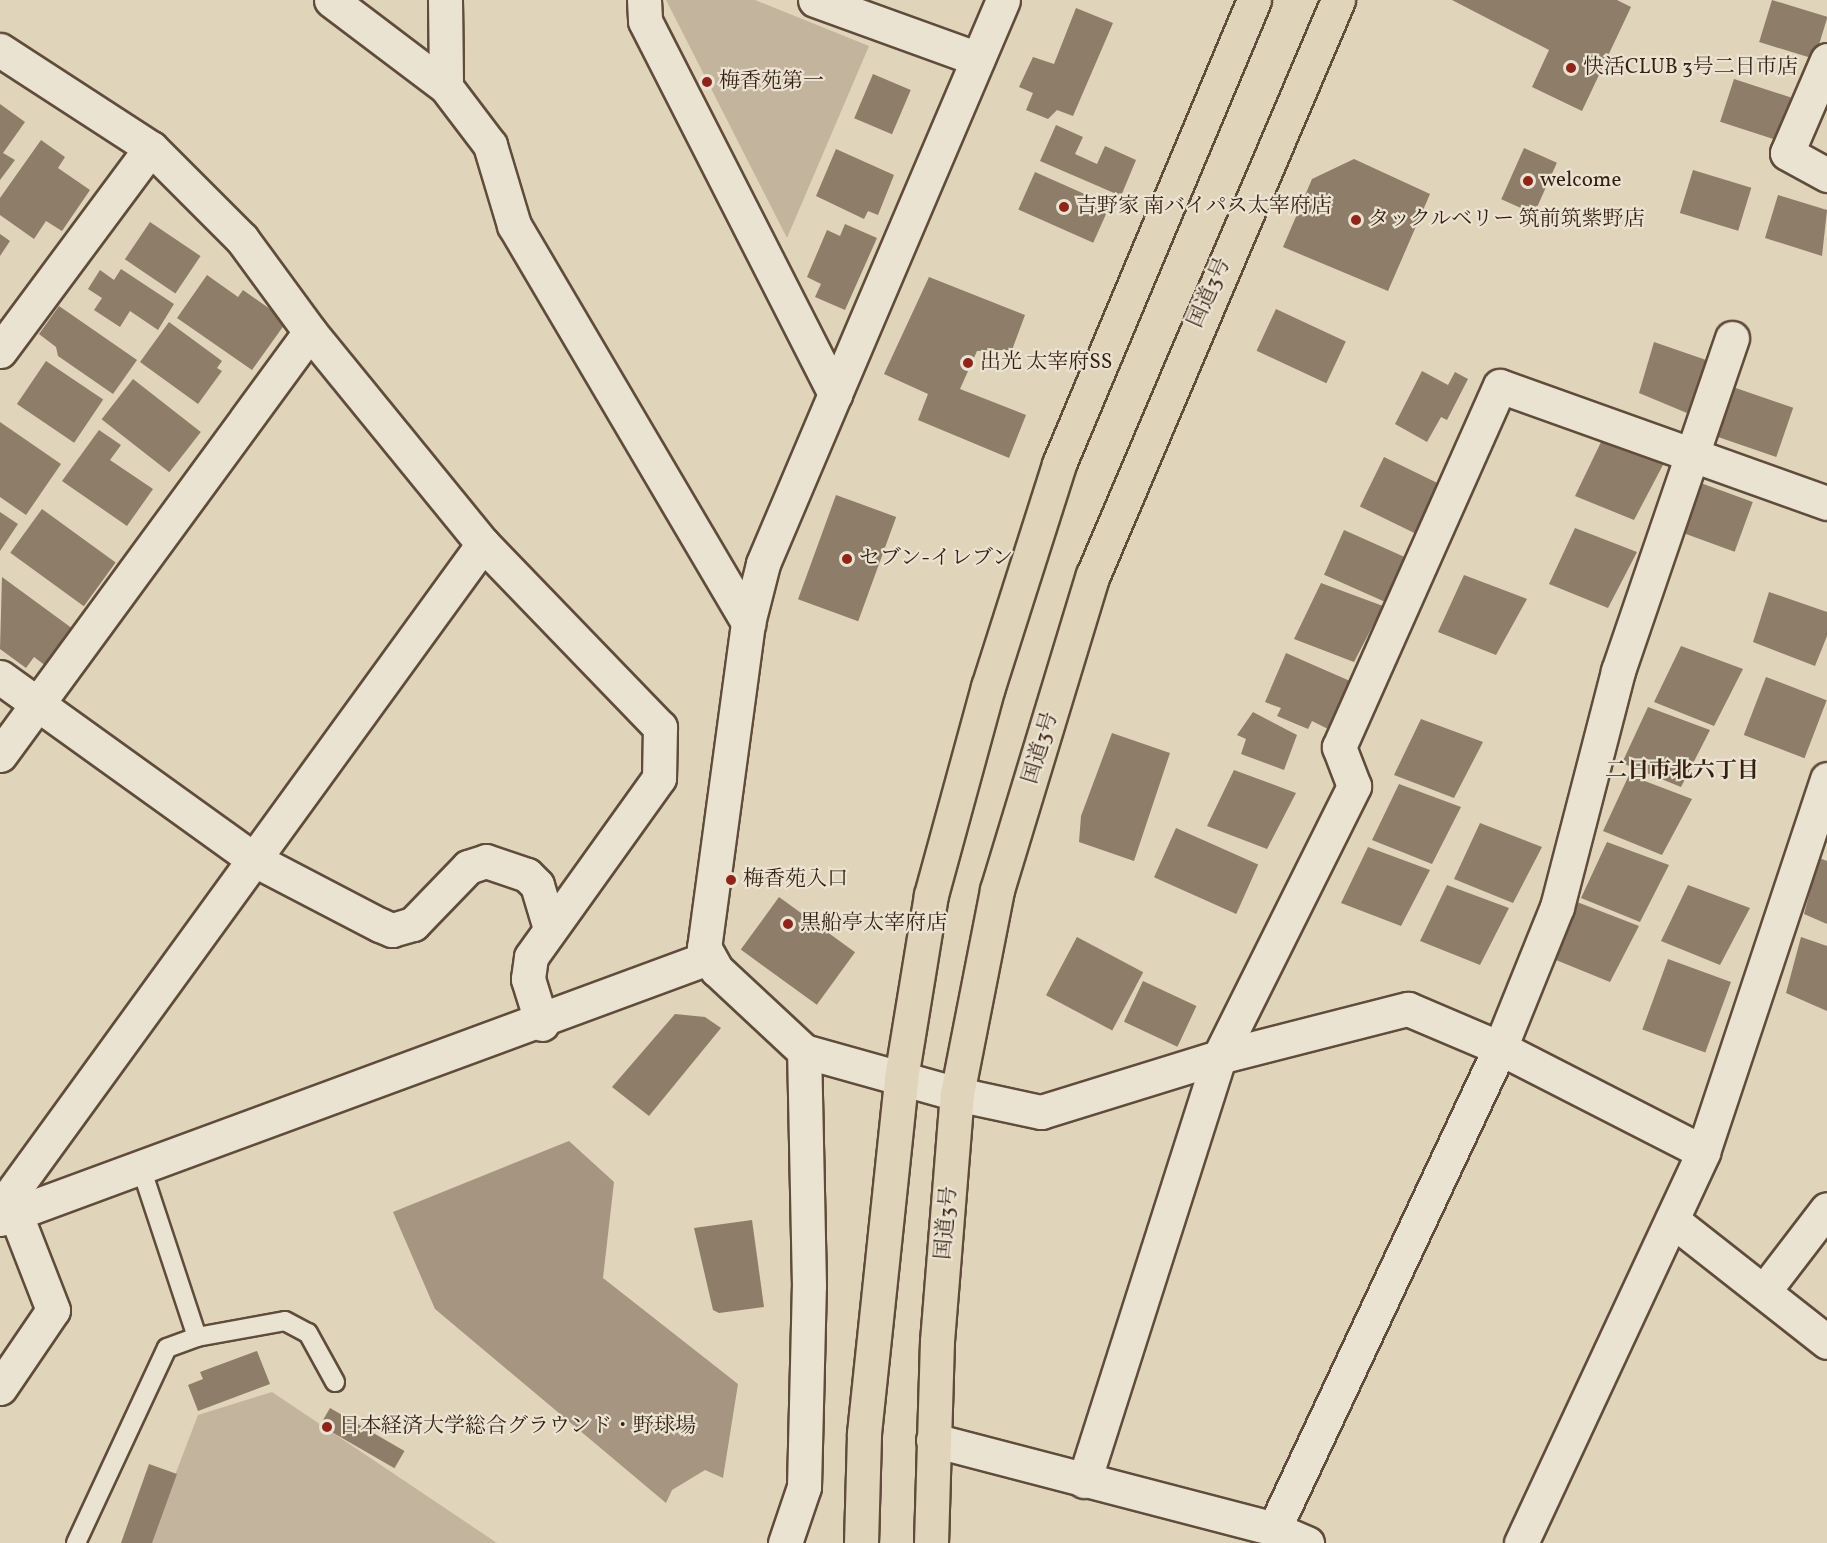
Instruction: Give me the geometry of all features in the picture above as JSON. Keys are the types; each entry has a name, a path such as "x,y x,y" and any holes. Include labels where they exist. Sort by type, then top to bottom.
{"highway":[{"path":"861,1543 864,1433 901,1078 931,895 988,687 1059,464 1254,0"},
{"name":"国道3号","path":"931,1543 933,1440 957,1094 997,890 1093,575 1338,0"}],"street":[{"path":"331,0 446,87 490,145 514,225 748,623"},
{"path":"445,0 446,87"},
{"path":"644,0 645,21 835,394"},
{"path":"815,0 978,59"},
{"path":"1003,0 763,564 748,623 702,938 708,958 804,1051 957,1094 1041,1112 1219,1057 1408,1009 1500,1048 1703,1152"},
{"path":"0,50 151,148 242,238 310,332 483,544 660,727 658,778 549,925 527,967 542,1024"},
{"path":"1827,60 1787,153 1827,175"},
{"path":"0,351 151,148"},
{"path":"0,755 310,332"},
{"path":"1274,1529 1500,1048 1557,907 1618,671 1732,338"},
{"path":"1083,1481 1219,1057 1354,786 1339,747 1500,386 1827,503"},
{"path":"5,1213 253,859 483,544"},
{"path":"0,677 253,859 392,930 414,924 468,867 500,862 537,885 549,925"},
{"path":"1521,1543 1703,1152 1827,779"},
{"path":"5,1213 542,1024 708,958"},
{"path":"804,1051 809,1286 804,1487 805,1543"},
{"path":"1764,1291 1827,1209"},
{"path":"0,1388 53,1310 5,1213"},
{"path":"1672,1220 1827,1341"},
{"path":"933,1440 1274,1529 1307,1543"},
{"path":"785,1543 804,1487"}],"lane":[{"path":"140,1165 197,1337"},
{"path":"76,1543 167,1348 197,1337 285,1321 308,1333 335,1382"}],"shaded area":[{"path":"666,0 755,0 869,46 787,238"},
{"path":"569,1141 614,1182 603,1278 738,1384 723,1478 705,1470 672,1490 666,1503 435,1309 393,1212"},
{"path":"272,1392 497,1543 149,1543 198,1415"}],"building":[{"name":"快活CLUB 3号二日市店","path":"1452,0 1617,0 1631,7 1582,111 1532,87 1549,50"},
{"path":"1772,0 1827,17 1815,59 1759,42"},
{"path":"1076,8 1113,23 1073,116 1057,110 1048,119 1026,110 1033,93 1019,87 1033,57 1054,64"},
{"path":"873,74 911,90 892,134 854,118"},
{"path":"1734,79 1791,98 1777,140 1720,122"},
{"path":"0,104 25,122 3,153 15,160 0,180"},
{"path":"1056,125 1083,137 1075,154 1097,164 1105,146 1136,160 1121,196 1040,161"},
{"path":"41,140 65,157 58,168 90,190 62,231 46,221 34,239 0,215 0,198"},
{"name":"welcome","path":"1524,148 1557,163 1534,214 1501,199"},
{"path":"836,149 894,175 878,215 868,211 864,219 816,196"},
{"name":"タックルベリー 筑前筑紫野店","path":"1354,159 1430,194 1388,291 1283,247 1312,179"},
{"path":"1693,170 1751,188 1738,231 1680,213"},
{"name":"吉野家 南バイパス太宰府店","path":"1035,172 1110,205 1093,243 1018,209"},
{"path":"1778,195 1827,210 1822,256 1765,238"},
{"path":"150,222 201,256 175,293 125,259"},
{"path":"845,224 877,238 845,310 815,297 821,284 807,277 827,230 840,236"},
{"path":"0,234 10,241 0,256"},
{"path":"121,269 174,304 158,330 130,311 120,327 94,310 102,298 88,289 100,270 114,280"},
{"path":"207,275 238,297 243,290 287,321 252,370 177,318"},
{"path":"929,277 1025,315 1012,350 977,351 960,389 1026,415 1009,458 918,420 928,394 884,374"},
{"path":"59,306 137,360 113,394 58,356 56,347 39,334"},
{"path":"1276,309 1346,342 1326,383 1257,351"},
{"path":"169,322 222,361 217,368 222,371 198,404 140,362"},
{"path":"1654,342 1709,361 1687,413 1639,393"},
{"path":"46,361 103,400 74,443 17,404"},
{"path":"1422,371 1448,385 1455,372 1468,379 1447,420 1441,417 1427,442 1395,424"},
{"path":"133,379 201,432 169,472 102,419"},
{"path":"1727,385 1793,408 1776,457 1710,434"},
{"path":"0,422 61,464 26,515 0,497"},
{"path":"99,430 121,445 110,460 153,489 127,526 62,481"},
{"path":"1602,440 1664,463 1634,520 1575,496"},
{"path":"1384,457 1442,485 1417,534 1360,506"},
{"path":"1687,478 1753,502 1735,552 1669,528"},
{"name":"セブン-イレブン","path":"836,495 896,517 858,621 798,599"},
{"path":"42,509 116,562 84,606 10,553"},
{"path":"0,512 18,524 0,551"},
{"path":"1575,528 1637,552 1608,608 1549,584"},
{"path":"1344,530 1405,557 1385,602 1324,575"},
{"path":"1464,575 1527,599 1496,655 1438,632"},
{"path":"2,577 73,629 46,666 34,657 26,668 0,649"},
{"path":"1321,583 1383,606 1354,662 1294,639"},
{"path":"1769,592 1827,612 1827,636 1815,666 1753,642"},
{"path":"1681,646 1743,669 1714,726 1654,702"},
{"path":"1286,653 1350,681 1328,729 1312,721 1308,729 1277,716 1281,708 1265,702"},
{"path":"1766,677 1827,700 1804,758 1744,735"},
{"path":"1648,707 1710,730 1681,787 1622,763"},
{"path":"1253,712 1297,735 1284,770 1241,754 1246,739 1237,735"},
{"path":"1421,719 1483,742 1454,798 1394,775"},
{"path":"1112,733 1170,753 1134,861 1079,842 1081,816"},
{"path":"1234,770 1296,793 1267,849 1207,826"},
{"path":"1629,775 1692,799 1662,855 1603,831"},
{"path":"1399,784 1461,807 1432,864 1372,840"},
{"path":"1480,823 1542,847 1513,903 1454,879"},
{"path":"1176,828 1258,865 1236,914 1154,877"},
{"path":"1607,842 1669,865 1640,922 1581,898"},
{"path":"1368,847 1430,870 1401,926 1341,903"},
{"path":"1819,858 1827,861 1827,924 1804,914"},
{"path":"1447,885 1509,908 1480,965 1420,941"},
{"path":"1688,885 1750,908 1720,965 1661,941"},
{"name":"黒船亭太宰府店","path":"779,897 855,952 817,1005 741,950"},
{"path":"1577,902 1639,926 1610,982 1551,958"},
{"path":"1077,937 1143,972 1112,1030 1046,995"},
{"path":"1801,937 1827,946 1827,1011 1786,993"},
{"path":"1668,959 1731,982 1705,1052 1642,1029"},
{"path":"1143,981 1196,1006 1177,1047 1124,1022"},
{"path":"675,1014 705,1017 721,1028 649,1116 612,1087"},
{"path":"752,1220 764,1307 719,1313 713,1310 694,1228"},
{"path":"257,1351 270,1384 198,1411 188,1385 203,1379 200,1372"},
{"path":"330,1408 404,1451 394,1468 320,1425"},
{"path":"149,1464 177,1474 152,1543 121,1543"}],"place":[{"name":"快活CLUB 3号二日市店","path":"1571,68"},
{"name":"梅香苑第一","path":"707,82"},
{"name":"welcome","path":"1528,181"},
{"name":"吉野家 南バイパス太宰府店","path":"1064,207"},
{"name":"タックルベリー 筑前筑紫野店","path":"1356,220"},
{"name":"出光 太宰府SS","path":"968,363"},
{"name":"セブン-イレブン","path":"847,559"},
{"name":"梅香苑入口","path":"731,880"},
{"name":"黒船亭太宰府店","path":"788,924"},
{"name":"日本経済大学総合グラウンド・野球場","path":"327,1427"}],"district":[{"name":"二日市北六丁目","path":"1682,772"}]}
